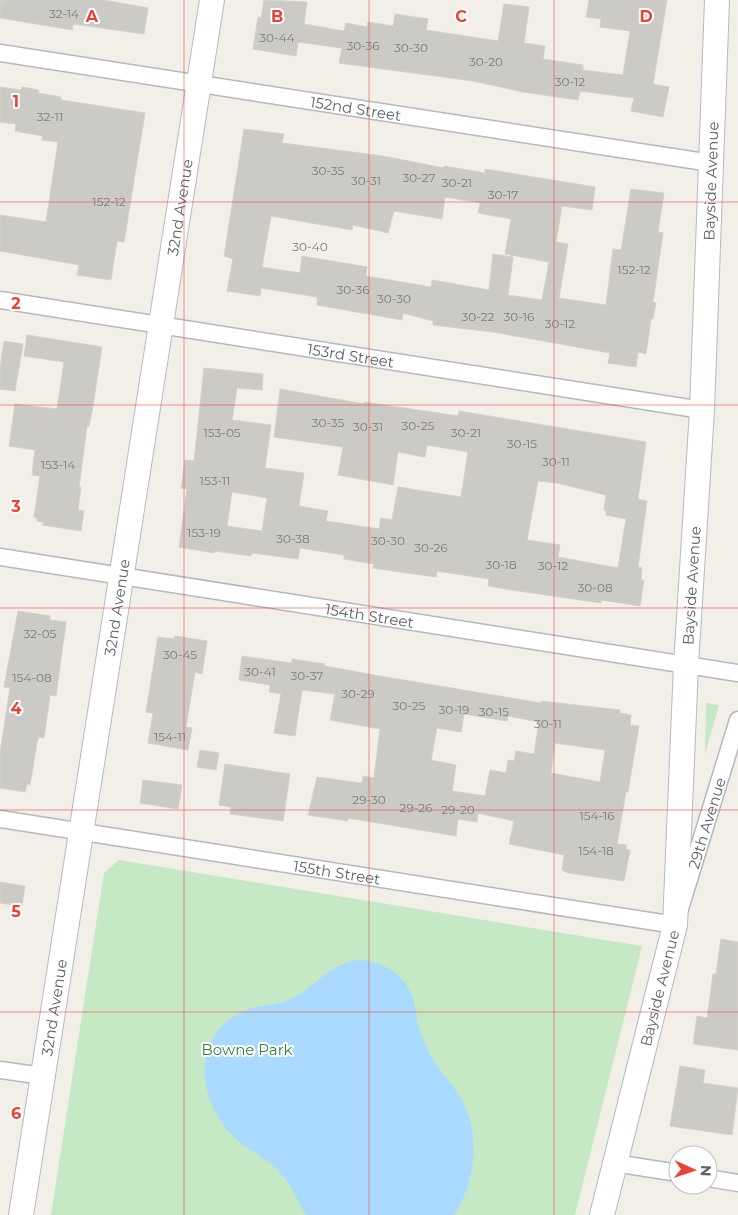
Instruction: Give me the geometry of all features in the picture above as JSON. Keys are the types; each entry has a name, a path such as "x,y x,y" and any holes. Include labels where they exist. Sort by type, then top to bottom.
{"street":[{"name":"32nd Avenue","path":"21,1215 212,0"},
{"name":"Bayside Avenue","path":"614,1163 675,925 686,665 702,410 717,0"},
{"name":"152nd Street","path":"0,53 711,163"},
{"name":"153rd Street","path":"0,300 702,410"},
{"name":"154th Street","path":"0,557 738,673"},
{"name":"29th Avenue","path":"675,925 738,720"},
{"name":"155th Street","path":"0,819 675,925"},
{"path":"0,1070 43,1076"},
{"path":"602,1215 614,1163 668,1171"},
{"path":"718,1180 738,1183"}],"green space":[{"path":"706,703 719,705 705,754"},
{"name":"Bowne Park","path":"119,860 642,946 575,1215 51,1215 104,873"}],"water":[{"path":"358,960 385,966 405,983 410,990 418,1026 430,1054 461,1098 467,1112 473,1142 471,1173 467,1188 454,1215 306,1215 291,1188 275,1167 232,1135 212,1105 205,1070 207,1053 214,1037 225,1023 247,1010 293,998 337,967"}],"building":[{"path":"0,0 104,0 148,8 144,34 73,24 72,30 0,18"},
{"path":"264,0 307,2 304,24 344,31 346,23 367,27 368,22 393,26 395,14 428,19 426,30 498,41 504,4 529,7 524,43 545,46 543,59 583,65 583,70 623,75 630,31 600,27 601,19 586,17 589,0 667,0 653,84 669,87 663,117 631,111 634,98 580,91 578,100 523,92 473,81 339,63 342,48 298,42 296,56 253,49 258,17 261,18"},
{"path":"0,87 21,90 22,87 39,90 38,93 61,97 61,100 145,113 124,242 117,241 111,280 77,275 79,265 0,251 0,215 46,222 58,142 42,140 43,136 15,131 16,124 0,122"},
{"path":"244,129 284,134 282,143 383,156 444,168 444,166 485,173 485,169 595,187 592,210 562,206 556,242 568,244 559,298 606,305 613,249 621,250 631,189 664,193 658,232 663,233 653,302 656,303 653,319 651,319 646,354 638,352 636,367 608,363 610,353 493,332 433,325 433,321 403,313 402,320 317,305 317,297 261,288 260,296 227,291 233,259 224,256","holes":["445,197 480,203 478,213 511,219 505,254 549,262 542,300 508,295 513,257 493,254 489,290 432,280 431,287 366,276 367,267 302,256 300,273 262,267 271,216 352,230 353,225 388,233 394,211 442,219"]},
{"path":"27,335 102,347 92,412 89,426 87,426 79,487 81,487 78,510 84,511 81,531 43,525 43,522 37,521 37,518 34,517 40,476 32,475 35,450 9,446 15,404 57,409 64,362 24,356"},
{"path":"4,341 23,344 15,391 0,389 0,368"},
{"path":"204,368 263,374 262,390 237,388 232,420 271,425 265,468 304,473 299,506 328,511 326,521 379,529 381,518 392,520 398,487 461,497 468,452 427,445 425,457 398,452 393,485 338,475 343,447 274,437 280,389 364,404 364,402 458,416 459,411 646,442 638,499 647,501 638,567 642,568 641,580 644,580 640,606 601,600 601,603 505,589 488,586 489,579 437,571 436,577 373,568 374,564 344,559 344,555 300,548 298,559 252,553 251,556 215,551 214,553 179,547 187,489 181,488 185,460 194,461","holes":["538,481 557,483 606,495 604,510 606,510 606,515 626,519 618,568 558,557 560,545 527,540","232,492 267,498 262,531 227,526"]},
{"path":"18,611 50,616 50,620 66,622 56,696 50,695 44,738 39,737 30,785 27,784 25,792 0,788 0,753 10,688 4,687"},
{"path":"175,636 207,641 202,674 195,672 186,727 192,728 188,750 148,743 153,713 146,712 158,637 174,639"},
{"path":"242,656 292,663 292,659 541,703 541,701 620,710 620,713 631,715 630,725 639,726 617,844 627,845 626,849 630,850 624,881 568,873 562,870 564,855 509,844 514,821 478,813 477,822 458,819 456,836 348,818 348,821 308,815 317,777 362,783 363,776 374,778 380,729 330,720 335,694 302,690 295,736 274,733 281,694 269,692 270,685 239,680","holes":["464,714 507,721 508,716 539,722 534,754 516,751 514,761 508,760 506,773 490,770 485,796 452,791 456,765 431,760 437,728 461,732","555,743 605,750 600,782 551,773"]},
{"path":"200,750 219,753 216,770 197,767"},
{"path":"225,764 290,774 283,821 230,814 231,807 219,805"},
{"path":"143,780 182,785 178,809 140,803"},
{"path":"0,882 25,886 22,906 0,903"},
{"path":"721,939 738,942 738,1050 693,1044 697,1016 707,1018 713,974 716,974"},
{"path":"680,1066 705,1070 703,1083 738,1088 732,1135 670,1126"}]}
